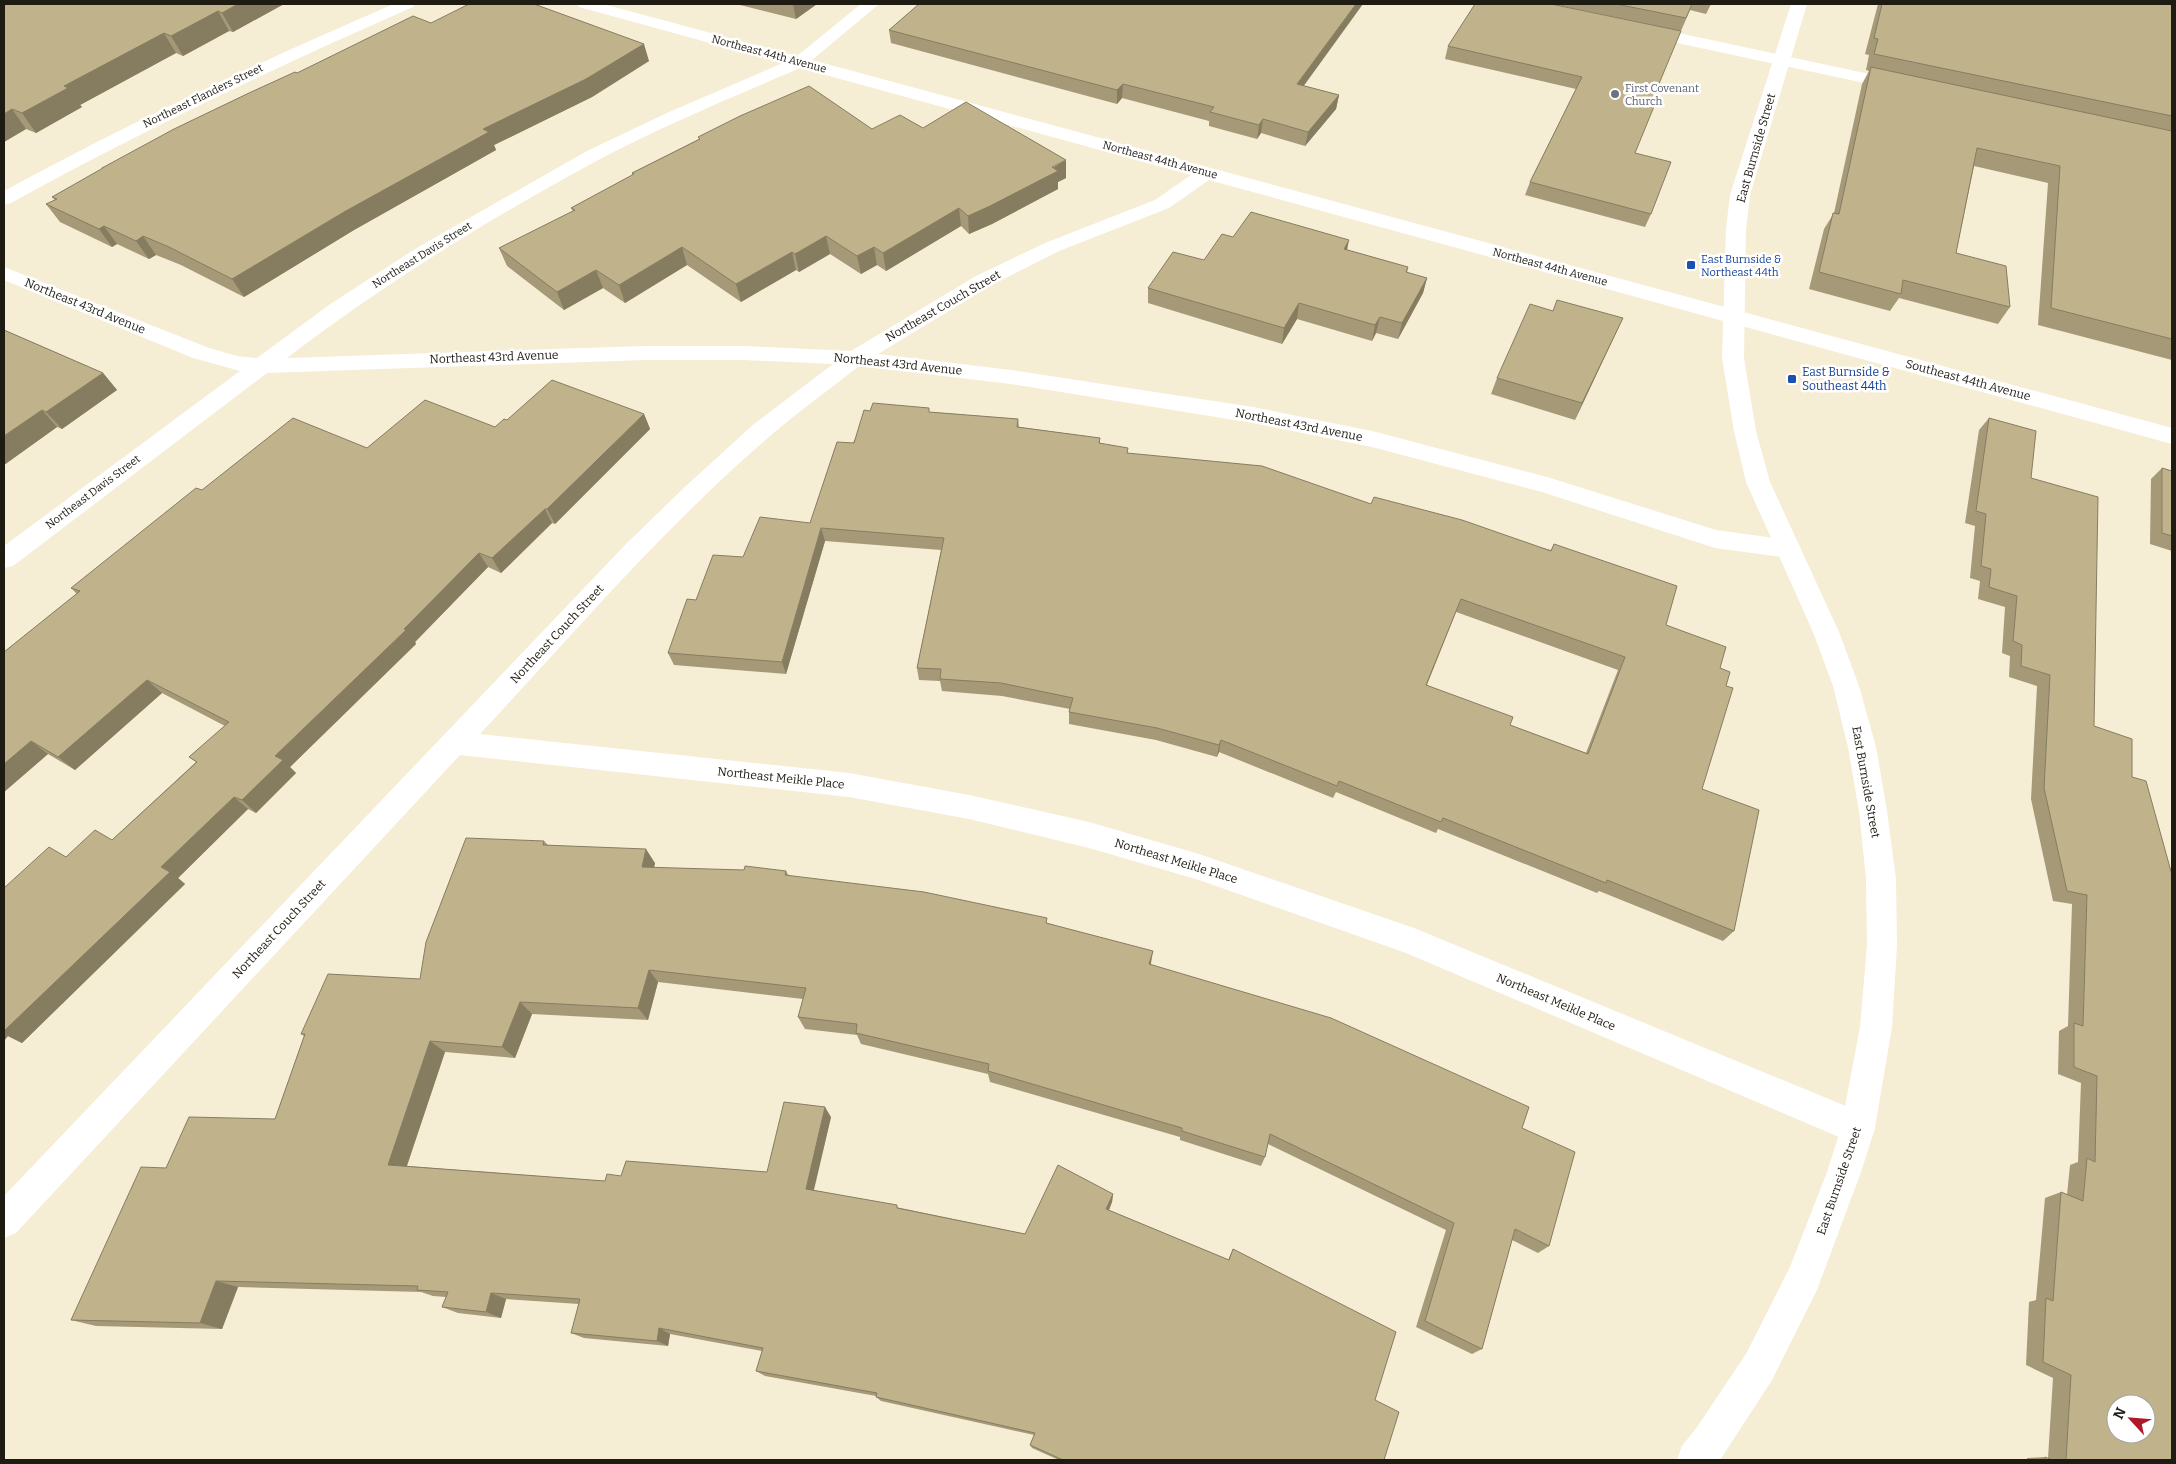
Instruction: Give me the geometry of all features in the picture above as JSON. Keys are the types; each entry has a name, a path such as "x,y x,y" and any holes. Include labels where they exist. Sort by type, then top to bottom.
{"street":[{"name":"Northeast Flanders Street","path":"4,199 121,136 208,93 407,4"},
{"name":"Northeast 44th Avenue","path":"584,4 1734,317"},
{"name":"Northeast Davis Street","path":"4,559 336,310 414,258 603,150 675,116 800,62 871,4"},
{"name":"East Burnside Street","path":"1696,1460 1712,1441 1759,1368 1800,1285 1838,1188 1858,1128 1876,1026 1882,945 1881,879 1873,811 1862,747 1846,686 1826,632 1758,482 1744,431 1733,358 1736,229 1740,195 1799,4"},
{"path":"1628,27 1923,90"},
{"name":"Northeast Couch Street","path":"4,1221 636,550 695,491 762,430 855,358 983,281 1052,247 1162,204 1207,173"},
{"name":"Northeast 43rd Avenue","path":"4,273 201,353 236,363 260,366 644,353 744,353 855,358 1021,379 1254,415 1460,461 1547,485 1715,539 1790,549"},
{"name":"Southeast 44th Avenue","path":"1734,317 2172,436"},
{"name":"Northeast Meikle Place","path":"455,743 849,786 969,807 1089,835 1199,867 1300,900 1414,942 1858,1128"}],"building":[{"path":"4,4 238,4 222,13 218,11 171,36 164,33 64,86 68,88 22,113 12,109 4,114"},
{"path":"469,4 534,4 644,44 586,79 483,129 489,132 344,212 232,279 143,236 136,241 104,226 99,229 46,204 57,199 52,197 102,168 174,129 249,93 295,72 297,73 413,16 431,23"},
{"path":"919,4 1356,4 1297,84 1339,95 1308,132 1263,119 1259,125 1210,112 1214,107 1123,84 1117,90 889,30"},
{"path":"1475,4 1551,4 1681,31 1658,86 1662,87 1635,153 1671,162 1651,214 1530,182 1582,77 1448,46"},
{"path":"1616,4 1692,4 1686,18"},
{"path":"1882,4 2172,4 2172,116 1874,54 1878,39 1874,38"},
{"path":"1871,67 2172,131 2172,339 2051,308 2060,166 1977,148 1956,253 2006,266 2010,307 1903,280 1901,294 1819,272 1833,213 1839,214"},
{"path":"809,86 872,129 900,115 923,128 966,102 1066,160 1052,167 1058,171 990,206 968,216 959,208 883,253 874,247 857,256 826,236 795,254 792,252 736,284 682,247 619,285 596,270 557,292 499,248 575,210 571,208 634,174 632,173 700,139 698,137 740,116"},
{"path":"1251,212 1349,240 1344,249 1408,267 1406,272 1427,278 1402,323 1380,317 1375,325 1299,303 1284,328 1148,288 1173,252 1204,260 1222,234 1233,237"},
{"path":"1557,300 1623,318 1582,403 1497,378 1530,304 1553,311"},
{"path":"4,330 103,373 46,412 42,410 4,436"},
{"path":"552,380 644,414 547,509 492,558 479,553 404,629 406,630 275,756 283,760 242,800 234,797 161,867 170,872 4,1031 4,888 49,847 66,857 95,830 112,840 197,762 189,757 229,722 147,680 58,757 31,741 4,764 4,652 80,591 71,588 196,488 202,490 293,418 367,448 425,400 495,427 504,419 507,420"},
{"path":"873,403 929,408 929,412 1018,419 1017,427 1100,438 1099,443 1128,448 1127,453 1262,466 1371,504 1374,497 1462,520 1551,551 1554,544 1677,586 1666,625 1726,647 1720,668 1730,672 1726,686 1733,688 1702,789 1759,810 1734,931 1607,880 1606,883 1443,818 1441,822 1339,781 1337,786 1221,740 1219,745 1157,728 1069,712 1073,698 1001,683 940,679 941,669 917,668 944,538 821,528 782,662 668,653 687,599 696,600 713,555 743,557 760,517 810,523 837,442 854,443 864,410 870,411","holes":["1461,599 1625,657 1588,754 1510,725 1513,717 1426,685"]},
{"path":"1989,418 2036,431 2031,478 2098,497 2094,726 2132,739 2132,777 2146,781 2172,875 2172,1460 2066,1460 2071,1375 2043,1362 2046,1298 2053,1301 2061,1192 2083,1201 2087,1158 2095,1162 2097,1076 2074,1067 2074,1023 2083,1026 2087,895 2067,891 2044,788 2050,675 2021,666 2022,645 2013,641 2017,596 1989,587 1991,569 1981,566 1986,514 1976,511"},
{"path":"2162,468 2172,471 2172,536 2162,533"},
{"path":"466,838 544,841 543,845 646,849 642,867 744,870 745,866 786,871 785,875 924,892 1047,918 1046,923 1153,951 1149,964 1331,1018 1529,1107 1522,1128 1575,1152 1549,1246 1515,1229 1482,1349 1425,1321 1454,1223 1270,1134 1265,1157 1182,1131 1182,1128 988,1071 989,1064 856,1033 857,1024 798,1017 806,988 649,970 638,1008 520,1002 502,1047 430,1041 388,1165 605,1181 607,1174 621,1176 626,1161 767,1172 784,1102 825,1107 806,1189 897,1205 897,1208 1025,1234 1058,1165 1113,1194 1106,1209 1229,1260 1233,1249 1396,1332 1375,1400 1399,1412 1384,1460 1063,1460 1030,1445 1035,1433 876,1397 877,1393 756,1371 763,1348 659,1328 657,1341 571,1333 580,1299 491,1293 486,1312 442,1307 448,1292 417,1290 418,1286 216,1281 200,1323 71,1320 141,1167 166,1168 189,1117 275,1119 305,1034 301,1034 328,974 420,979 426,942"}],"place":[{"name":"First Covenant Church","path":"1615,94"},
{"name":"East Burnside & Northeast 44th","path":"1691,265"},
{"name":"East Burnside & Southeast 44th","path":"1792,379"}]}
